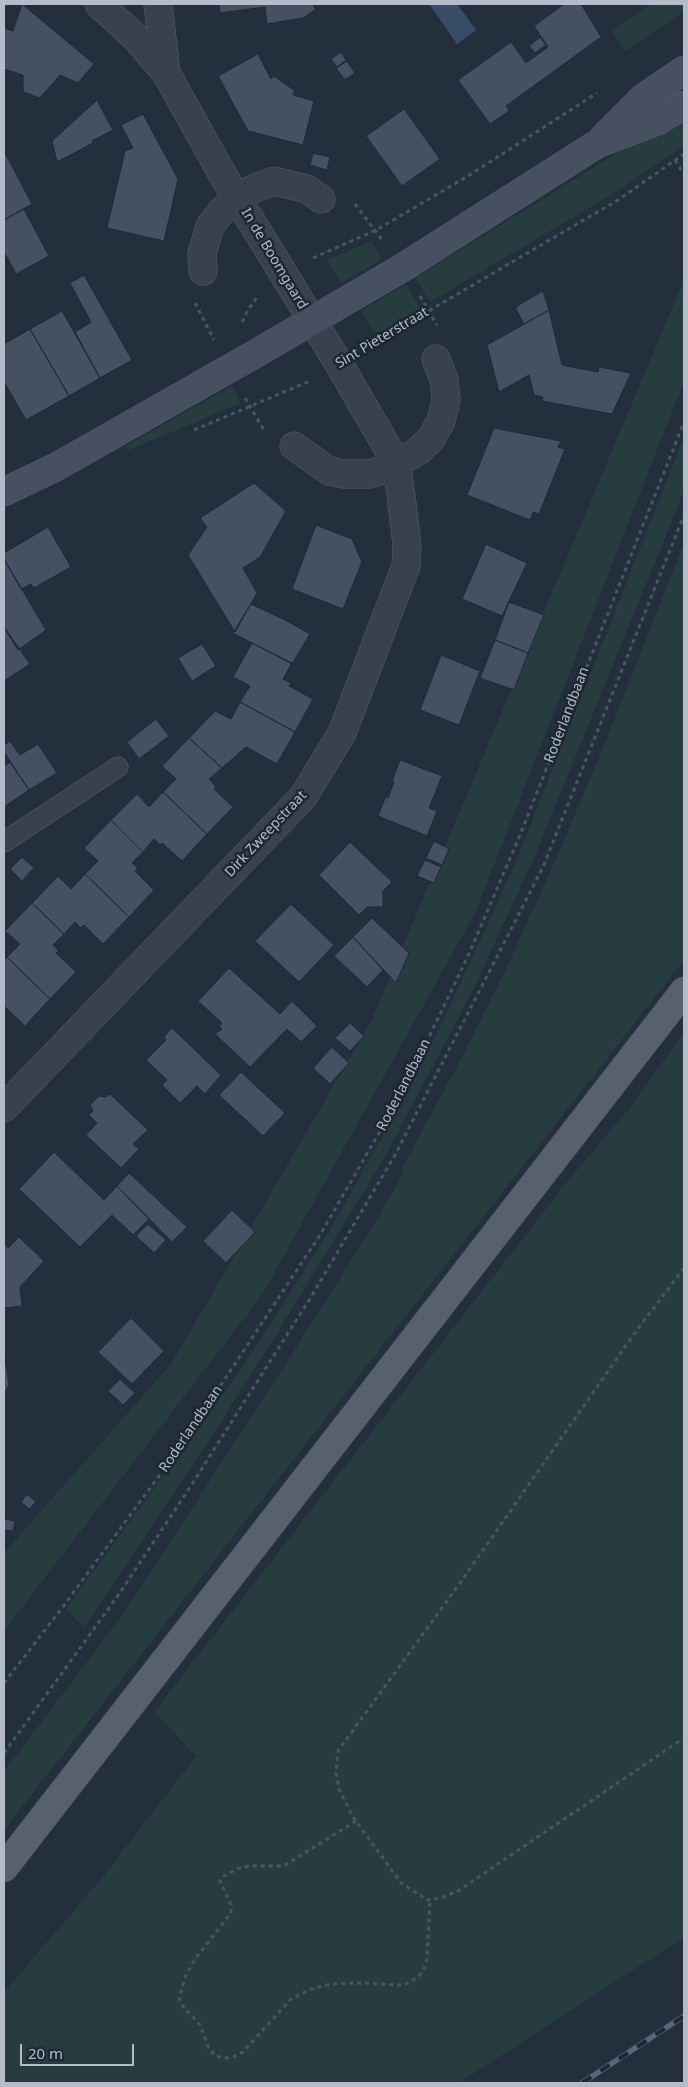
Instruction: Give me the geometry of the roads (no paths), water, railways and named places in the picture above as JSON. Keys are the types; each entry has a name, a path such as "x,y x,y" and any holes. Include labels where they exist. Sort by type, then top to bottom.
{"main road":[{"path":"4,1868 684,992"}],"street":[{"name":"In de Boomgaard","path":"99,4 136,38 166,73 237,197 312,320"},
{"name":"In de Boomgaard","path":"158,4 166,73"},
{"path":"597,144 643,98 684,70"},
{"path":"4,492 56,467 402,268 597,144 657,121 684,105"},
{"name":"In de Boomgaard","path":"203,271 202,254 210,226 237,197 254,188 274,181 307,189 321,199"},
{"name":"Dirk Zweepstraat","path":"4,1108 303,797 342,733 406,566 407,544 396,464 312,320"},
{"path":"294,446 329,471 344,474 371,474 396,464 418,451 431,439 441,422 446,400 444,379 436,359"}],"lane":[{"path":"4,842 118,767"}],"water":[{"path":"429,4 457,4 476,30 457,44"}],"railway":[{"path":"582,2083 684,2016"}]}
